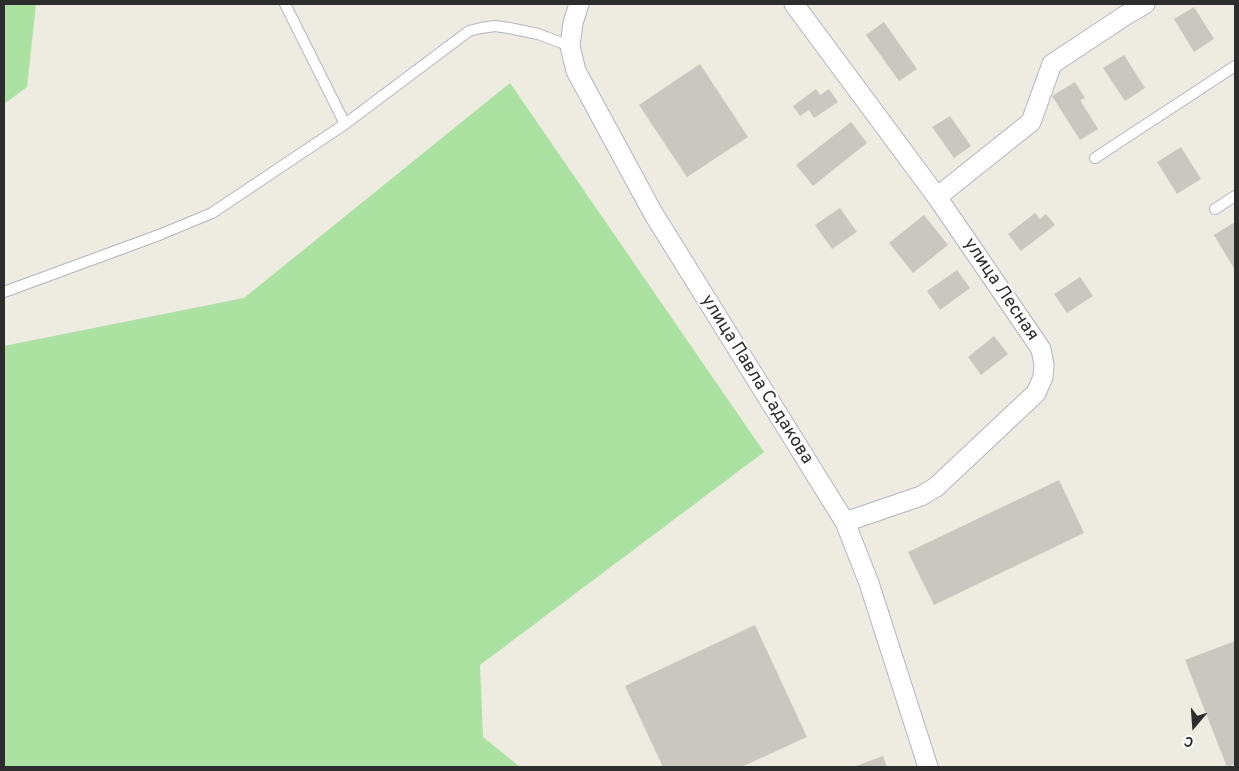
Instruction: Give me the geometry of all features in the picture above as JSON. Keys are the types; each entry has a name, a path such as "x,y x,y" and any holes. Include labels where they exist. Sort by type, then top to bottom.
{"street":[{"name":"улица Павла Садакова","path":"579,4 572,23 570,46 576,71 653,213 845,522 869,583 928,767"},
{"name":"улица Лесная","path":"794,4 937,197 1041,349 1044,365 1043,377 1036,393 936,487 921,496 845,522"},
{"path":"937,197 1031,122 1052,64 1145,4"}],"lane":[{"path":"285,4 345,124"},
{"path":"4,292 159,235 212,213 345,124 469,31 495,26 509,28 538,34 570,46"},
{"path":"1095,158 1235,66"},
{"path":"1215,209 1235,196"}],"green space":[{"path":"4,4 36,4 27,87 4,104"},
{"path":"510,83 764,452 480,665 483,737 520,767 4,767 4,346 244,298"}],"building":[{"path":"1194,7 1214,39 1194,52 1174,19"},
{"path":"884,22 917,69 899,81 866,35"},
{"path":"1124,55 1145,88 1125,101 1103,68"},
{"path":"700,64 748,137 687,177 639,105"},
{"path":"1075,82 1085,98 1080,100 1098,129 1080,140 1052,96"},
{"path":"816,89 820,95 829,89 838,102 814,118 809,110 800,116 793,106"},
{"path":"950,116 971,146 954,158 932,127"},
{"path":"851,122 867,143 813,186 796,165"},
{"path":"1181,147 1201,179 1177,194 1157,162"},
{"path":"840,208 857,232 832,249 815,225"},
{"path":"1035,213 1040,219 1046,214 1055,225 1021,251 1008,234"},
{"path":"924,215 948,245 913,273 889,243"},
{"path":"1233,223 1235,226 1235,270 1214,235"},
{"path":"957,270 970,288 940,310 927,291"},
{"path":"1080,277 1093,296 1067,313 1054,294"},
{"path":"994,336 1008,354 981,375 968,357"},
{"path":"1059,480 1084,533 934,605 908,552"},
{"path":"755,625 807,737 741,767 663,767 625,686"},
{"path":"1235,641 1235,764 1227,767 1185,660"},
{"path":"883,756 887,767 853,767"}]}
